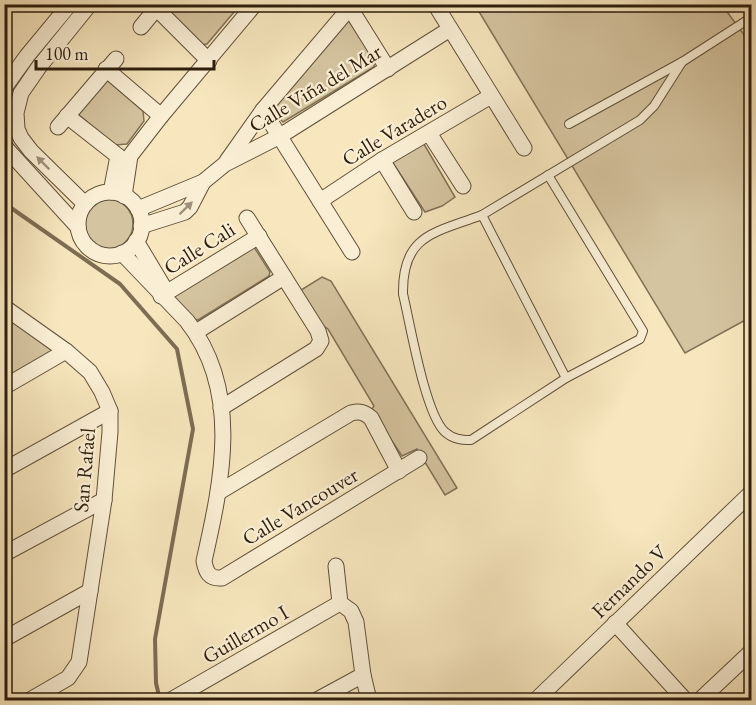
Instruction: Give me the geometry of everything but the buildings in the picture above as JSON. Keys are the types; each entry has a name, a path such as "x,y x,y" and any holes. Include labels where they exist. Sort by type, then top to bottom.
{"street":[{"path":"70,4 33,62 16,113 17,129 31,151 85,204"},
{"path":"4,88 90,4"},
{"path":"118,194 124,156 209,61 255,4"},
{"path":"435,4 524,148"},
{"path":"225,164 263,110 351,6 388,69"},
{"path":"141,27 159,7 209,61"},
{"name":"Calle Viña del Mar","path":"138,209 203,182 225,164 280,136 450,29"},
{"path":"124,156 62,121 111,64 160,116"},
{"name":"Calle Varadero","path":"320,201 382,160 491,96"},
{"path":"263,110 352,252"},
{"path":"429,133 463,186"},
{"path":"4,146 78,227 82,240 91,249 102,255 122,253 136,242 141,226 138,209 118,194 97,195 85,204 78,227"},
{"path":"382,160 414,212"},
{"name":"Calle Viña del Mar","path":"141,226 184,212 190,207 203,182"},
{"path":"221,408 316,349 319,346 321,335 247,218"},
{"name":"Calle Cali","path":"167,298 259,236"},
{"path":"136,242 167,298"},
{"path":"122,253 167,298 196,332 213,366 223,432 219,492"},
{"path":"196,332 284,278"},
{"name":"San Rafael","path":"4,307 66,351 90,372 110,411 104,500 79,662 68,678 30,700"},
{"path":"4,387 66,351"},
{"path":"4,470 110,411"},
{"path":"219,492 351,413 358,412 365,413 371,418 399,471"},
{"name":"Calle Vancouver","path":"219,492 204,561 209,576 215,578 222,578 419,458"},
{"name":"Fernando V","path":"537,700 752,492"},
{"path":"4,554 104,500"},
{"path":"336,566 340,603 351,611 356,622 363,675 369,700"},
{"path":"4,639 90,591"},
{"name":"Guillermo I","path":"171,700 340,603"},
{"path":"615,623 685,700"},
{"path":"699,700 752,651"},
{"path":"317,700 363,675"}],"lane":[{"path":"568,124 682,62 752,17"},
{"path":"548,175 643,331 640,339 566,378 471,440 460,440 443,431 433,415 403,294 404,267 408,255 426,237 482,215 649,113 682,62"},
{"path":"482,215 566,378"}],"shaded area":[{"path":"163,5 240,5 207,44 202,45"},
{"path":"475,5 722,5 751,44 751,317 685,353"},
{"path":"347,18 375,61 374,67 283,122 273,112 274,104"},
{"path":"102,81 108,81 143,111 144,121 127,144 115,145 79,115 78,111"},
{"path":"421,139 455,197 442,206 425,212 393,163 393,156"},
{"path":"103,199 113,199 126,206 133,219 133,229 126,242 113,249 103,249 94,245 87,238 83,229 83,219 87,210 94,203"},
{"path":"254,247 270,272 269,276 198,320 192,319 173,297"},
{"path":"322,277 331,281 457,488 445,495 417,449 402,456 371,410 374,406 328,329 320,324 301,290"},
{"path":"4,316 55,351 4,381"}],"waterway":[{"path":"4,203 120,284 177,349 193,429 155,639 156,683 159,696"}]}
